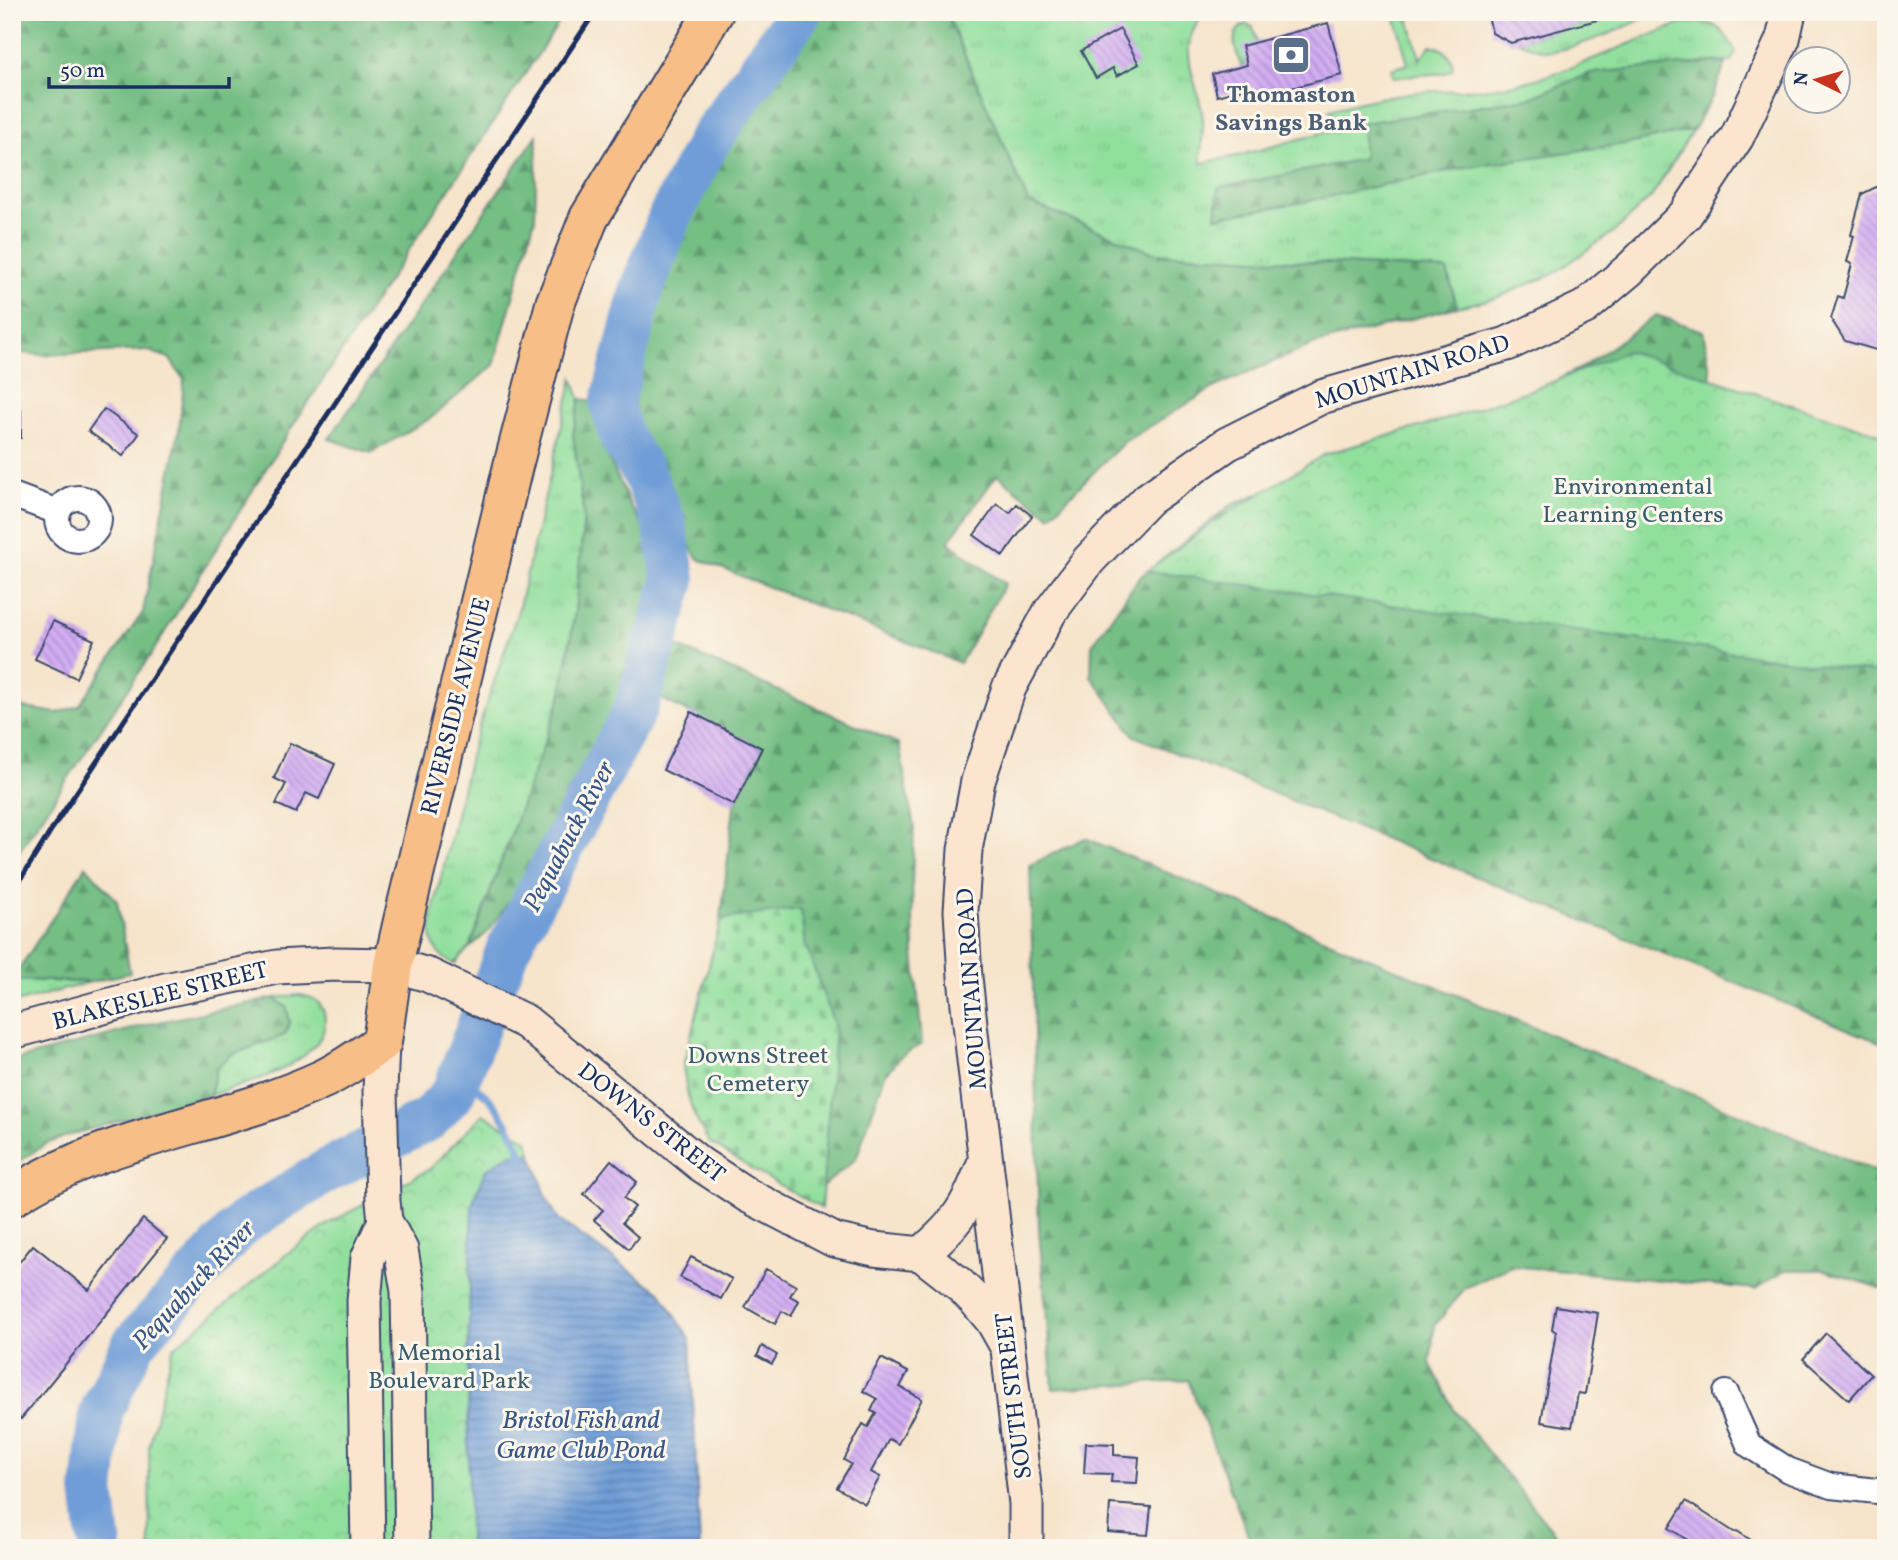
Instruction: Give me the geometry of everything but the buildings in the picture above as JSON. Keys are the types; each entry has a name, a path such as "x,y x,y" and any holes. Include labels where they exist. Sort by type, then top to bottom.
{"highway":[{"name":"RIVERSIDE AVENUE","path":"382,1042 393,965 513,466 555,304 589,218 714,12"},
{"path":"12,1197 40,1179 82,1160 260,1104 325,1078 382,1042"}],"main road":[{"name":"MOUNTAIN ROAD","path":"995,1244 965,977 961,911 965,850 978,781 1009,688 1050,612 1089,560 1148,499 1227,444 1321,397 1507,344 1585,307 1629,270 1686,214 1737,137 1783,39 1789,12"},
{"name":"BLAKESLEE STREET","path":"12,1032 165,990 266,969 334,964 393,965"},
{"name":"DOWNS STREET","path":"393,965 428,975 526,1022 700,1164 747,1195 834,1240 874,1249 921,1254"},
{"path":"368,1548 364,1301 368,1258 384,1211 382,1042"},
{"path":"985,1159 962,1214 945,1234 921,1254 976,1301 992,1320 1008,1348"},
{"path":"384,1211 401,1251 408,1291 412,1548"},
{"name":"SOUTH STREET","path":"995,1244 1026,1503 1026,1548"}],"street":[{"path":"12,495 58,512"},
{"path":"1726,1392 1749,1445 1788,1470 1831,1486 1886,1492"}],"green space":[{"path":"12,12 566,12 288,433 152,653 12,862 12,706 57,713 79,706 143,612 179,430 184,380 169,358 146,350 43,355 12,352"},
{"path":"816,12 946,12 1028,202 1154,253 1447,270 1457,307 1312,345 1217,386 1124,442 1050,516 997,475 948,542 1005,584 960,663 698,559 684,537 653,455 634,421 628,383 654,290 724,148"},
{"path":"946,12 1206,12 1190,38 1189,51 1203,118 1201,163 1344,127 1329,110 1407,93 1482,89 1520,83 1581,64 1681,24 1700,22 1714,26 1726,35 1736,52 1731,62 1591,73 1530,98 1363,123 1363,159 1217,217 1491,162 1693,130 1652,196 1615,231 1553,274 1496,298 1457,307 1447,270 1154,253 1028,202"},
{"path":"1394,12 1407,12 1420,59 1431,45 1435,46 1450,57 1452,70 1445,73 1395,77 1392,75 1392,69 1408,64"},
{"path":"1626,12 1652,12 1618,30 1558,50 1541,50 1517,41"},
{"path":"1246,24 1253,27 1257,43 1247,65 1241,66 1234,42 1236,32"},
{"path":"1727,61 1712,97 1693,130 1631,143 1465,167 1304,202 1216,217 1218,188 1363,159 1363,123 1530,98 1591,73"},
{"path":"537,135 535,218 494,365 431,418 371,453 329,439"},
{"path":"1656,315 1703,331 1713,386 1886,441 1886,1045 1134,736 1091,676 1092,645 1139,578 1231,505 1340,459 1482,417 1585,366"},
{"name":"Environmental Learning Centers","path":"1627,351 1886,436 1886,674 1147,571 1211,524 1325,454 1444,420 1553,382"},
{"path":"573,378 580,399 573,435 584,516 575,612 561,697 484,913 470,947 454,964 440,955 433,944 432,915 473,744 518,611"},
{"path":"580,399 594,401 599,436 631,507 645,529 653,558 653,593 640,656 625,703 522,882 489,931 470,947 561,697 575,612 584,517 573,435"},
{"path":"670,643 899,744 914,827 914,952 922,1044 901,1056 885,1075 856,1159 823,1186 835,1027 804,941 801,909 721,919 734,805 762,748 653,695"},
{"path":"1085,838 1886,1176 1886,1290 1825,1270 1786,1270 1756,1289 1511,1266 1465,1288 1435,1325 1430,1363 1456,1413 1567,1548 1272,1548 1249,1537 1188,1380 1053,1389 1039,1231 1030,865"},
{"path":"86,866 117,901 130,973 91,982 12,980"},
{"name":"Downs Street Cemetery","path":"801,909 804,941 835,1027 821,1208 709,1142 694,1115 683,1066 721,919"},
{"path":"12,980 91,982 12,1004"},
{"path":"300,995 315,1000 324,1013 324,1030 315,1045 284,1068 210,1095 216,1069 230,1055 285,1035 287,1008 274,998"},
{"path":"274,998 287,1008 290,1023 285,1035 230,1055 216,1069 210,1095 67,1136 46,1144 12,1166 12,1061 154,1023"},
{"name":"Memorial Boulevard Park","path":"483,1114 527,1140 548,1201 559,1220 661,1293 690,1339 700,1548 150,1548 149,1447 173,1348 288,1253 331,1222 430,1169"}],"water":[{"name":"Bristol Fish and Game Club Pond","path":"531,1153 548,1201 559,1220 661,1293 690,1339 700,1548 469,1548 468,1361 472,1205 485,1171 512,1154"}],"waterway":[{"name":"Pequabuck River","path":"100,1548 93,1491 101,1412 134,1343 244,1222 328,1170 429,1119 453,1093 508,949 636,708 674,580 664,522 642,470 621,437 612,404 641,292 671,214 709,141 800,12"},
{"path":"458,1079 480,1091 495,1106 508,1124 523,1161"}],"railway":[{"path":"12,893 595,12"}],"place":[{"name":"Thomaston Savings Bank","path":"1291,55"}]}
